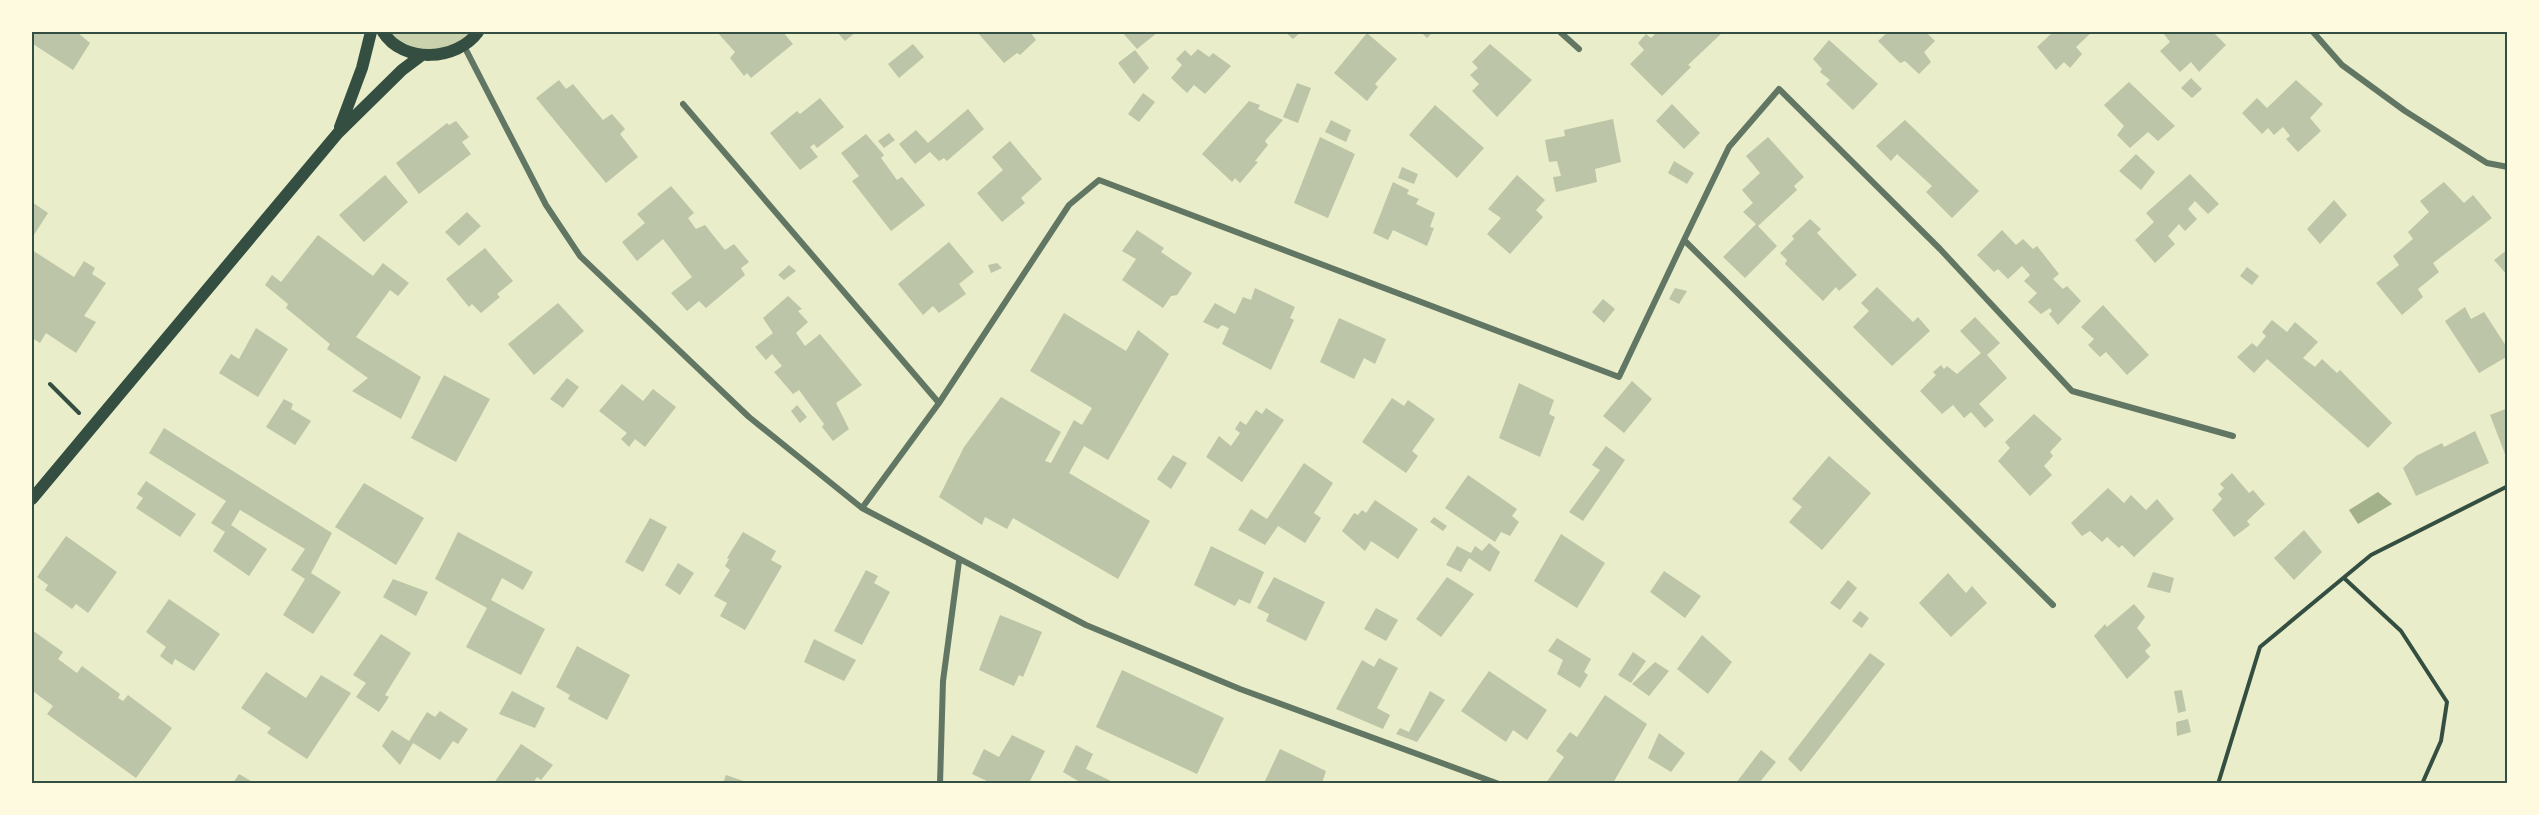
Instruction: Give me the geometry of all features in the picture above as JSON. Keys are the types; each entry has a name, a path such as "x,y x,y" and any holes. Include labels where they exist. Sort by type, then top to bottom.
{"main road":[{"path":"338,133 362,68 371,32"},
{"path":"382,32 402,49 422,55 451,52 464,46 478,32"},
{"path":"32,499 338,133 402,70 422,55"}],"street":[{"path":"1560,32 1579,49"},
{"path":"2313,32 2342,65 2405,111 2487,163 2508,167"},
{"path":"464,46 546,205 580,256 749,417 862,508 959,561 1086,625 1240,689 1499,783"},
{"path":"862,508 939,403 1069,205 1099,180 1619,377 1729,147 1779,89 1940,249 2072,391 2233,436"},
{"path":"683,105 939,403"},
{"path":"1684,240 2053,605"},
{"path":"940,783 943,681 959,561"}],"path":[{"path":"50,384 92,426"},
{"path":"2218,783 2260,647 2371,555 2508,486"},
{"path":"2344,578 2401,631 2447,702 2441,741 2422,783"}],"shaded area":[{"path":"383,32 478,32 464,46 422,55"},
{"path":"2378,492 2392,504 2358,524 2349,510"}],"building":[{"path":"32,32 77,32 90,43 73,70 33,44 32,46"},
{"path":"717,32 783,32 793,44 751,78 747,73 744,76 730,58 735,52"},
{"path":"837,32 856,32 845,41"},
{"path":"1030,32 1036,40 1020,55 1017,53 1004,63 978,33"},
{"path":"1122,32 1158,32 1137,49"},
{"path":"1285,32 1301,32 1293,39"},
{"path":"1421,32 1433,32 1427,38"},
{"path":"1657,32 1723,32 1688,65 1691,67 1662,96 1630,64 1644,50 1638,43 1646,34 1651,38"},
{"path":"1888,32 1926,32 1935,41 1924,52 1931,62 1919,74 1905,61 1900,63 1878,41"},
{"path":"2053,32 2092,32 2076,47 2082,54 2070,68 2064,62 2056,70 2037,47"},
{"path":"2166,32 2213,32 2226,45 2199,72 2191,62 2180,72 2160,51 2170,42 2164,34"},
{"path":"1367,33 1397,59 1375,84 1378,87 1367,101 1334,73"},
{"path":"1829,40 1878,84 1853,110 1826,84 1830,80 1820,72 1822,69 1813,59"},
{"path":"913,44 924,57 899,78 888,64"},
{"path":"1490,44 1532,80 1497,117 1472,91 1479,84 1470,75 1478,68 1472,62"},
{"path":"1198,49 1209,57 1213,53 1231,66 1205,94 1194,85 1187,93 1171,78 1182,65 1176,59 1185,50 1191,56"},
{"path":"1135,50 1149,68 1134,84 1118,63"},
{"path":"2191,78 2202,89 2192,98 2181,88"},
{"path":"559,80 566,89 573,84 603,120 612,114 625,129 620,134 638,157 606,183 536,98"},
{"path":"2296,80 2323,104 2310,118 2321,131 2298,152 2286,139 2290,136 2283,127 2274,135 2268,128 2262,134 2242,113 2257,98 2267,108"},
{"path":"2129,82 2175,126 2158,141 2148,132 2130,148 2117,135 2124,126 2104,105"},
{"path":"1297,83 1311,88 1298,123 1283,117"},
{"path":"1143,93 1155,102 1139,122 1128,114"},
{"path":"820,98 844,127 817,148 814,144 810,147 818,157 800,170 770,133 797,111 800,114"},
{"path":"1249,101 1260,105 1258,109 1283,120 1265,141 1268,145 1255,161 1258,162 1240,183 1235,178 1232,182 1202,154"},
{"path":"1672,104 1700,133 1684,149 1656,121"},
{"path":"1435,105 1484,148 1457,178 1409,135"},
{"path":"968,109 984,129 947,161 944,158 939,161 930,152 915,164 899,144 916,130 928,143"},
{"path":"1613,119 1621,162 1595,169 1597,182 1556,192 1553,177 1561,176 1557,161 1549,162 1545,140 1565,136 1564,130"},
{"path":"1331,120 1351,130 1346,142 1325,132"},
{"path":"1905,120 1979,191 1952,218 1926,192 1932,186 1897,154 1891,161 1876,146"},
{"path":"456,121 469,137 462,142 471,154 419,194 396,163 447,123 449,125"},
{"path":"889,133 895,140 884,148 878,141"},
{"path":"866,134 884,155 881,158 897,180 902,177 925,205 891,231 852,181 859,176 841,153"},
{"path":"1320,137 1355,154 1328,218 1294,203"},
{"path":"1768,137 1804,177 1794,186 1797,190 1758,226 1777,246 1745,278 1723,257 1756,224 1743,212 1753,203 1742,190 1760,173 1746,156"},
{"path":"1010,141 1042,179 1021,198 1025,203 1002,222 977,193 1003,170 992,157"},
{"path":"2136,154 2155,172 2141,190 2119,171"},
{"path":"1674,161 1694,173 1687,184 1668,173"},
{"path":"1402,167 1418,174 1414,184 1398,178"},
{"path":"2190,174 2219,204 2208,214 2195,201 2188,209 2197,219 2185,231 2179,224 2168,236 2175,244 2155,263 2135,240 2154,222 2146,213"},
{"path":"385,175 408,202 364,242 339,215"},
{"path":"1517,175 1545,200 1536,210 1543,217 1510,254 1487,234 1501,218 1488,209"},
{"path":"1393,182 1409,190 1407,194 1419,199 1416,204 1435,213 1430,227 1434,228 1427,246 1393,230 1388,240 1373,233"},
{"path":"2444,182 2464,203 2473,195 2492,218 2433,263 2439,272 2418,289 2423,297 2402,315 2376,283 2399,265 2393,256 2413,239 2408,232 2429,212 2420,201"},
{"path":"671,186 694,213 688,218 696,229 705,225 725,250 734,244 749,262 741,268 745,275 706,308 699,301 687,311 671,293 692,277 663,239 637,261 622,242 645,223 637,214"},
{"path":"2334,200 2347,215 2320,244 2307,229"},
{"path":"32,202 48,213 32,238"},
{"path":"467,212 481,226 459,246 445,232"},
{"path":"1810,219 1821,229 1817,233 1857,275 1839,291 1836,287 1823,301 1785,264 1787,260 1780,253 1794,239 1792,236"},
{"path":"1137,230 1164,248 1161,252 1192,273 1177,295 1171,296 1163,308 1122,280 1136,259 1122,251"},
{"path":"2002,230 2016,245 2023,239 2033,249 2037,246 2059,274 2053,279 2063,289 2067,286 2081,301 2058,325 2049,314 2052,311 2050,308 2041,314 2028,302 2037,293 2024,281 2030,275 2022,266 2008,279 1998,269 1994,272 1977,255"},
{"path":"318,235 373,276 383,263 409,283 398,296 390,290 356,337 421,377 401,419 352,391 368,378 327,349 330,344 286,308 288,304 265,285 272,275 281,282"},
{"path":"949,242 974,272 959,284 966,294 939,313 933,306 923,315 898,284"},
{"path":"485,248 513,281 497,294 500,297 481,313 472,304 469,307 446,279"},
{"path":"2508,249 2508,276 2494,260"},
{"path":"32,250 74,277 84,261 95,268 92,274 106,283 84,316 96,322 76,353 46,333 40,343 32,338"},
{"path":"997,263 1002,268 991,273 988,265"},
{"path":"789,265 796,271 784,280 778,275"},
{"path":"2247,267 2259,276 2252,285 2240,276"},
{"path":"1877,287 1913,322 1918,317 1930,331 1892,366 1853,327 1869,311 1861,303"},
{"path":"1255,288 1295,307 1290,318 1294,320 1271,370 1222,344 1229,328 1222,325 1218,329 1203,322 1215,303 1235,314 1243,297 1251,300"},
{"path":"1675,288 1687,291 1679,304 1669,299"},
{"path":"788,296 802,309 798,311 808,322 796,333 805,346 820,334 862,385 836,403 849,429 833,441 822,427 824,424 799,390 793,394 774,372 782,366 772,354 766,360 755,347 773,333 763,318"},
{"path":"1603,299 1615,309 1604,323 1592,312"},
{"path":"558,303 584,331 534,375 508,344"},
{"path":"2103,305 2149,355 2127,375 2106,352 2100,357 2088,345 2094,339 2081,327"},
{"path":"2465,307 2471,319 2484,312 2508,349 2508,356 2479,373 2445,321"},
{"path":"1064,313 1126,351 1138,330 1169,354 1108,460 1084,446 1069,473 1150,521 1118,579 1013,518 1007,529 985,517 982,525 939,497 964,447 1001,397 1061,432 1045,461 1051,463 1074,420 1082,425 1092,408 1030,371"},
{"path":"1975,317 2000,343 1987,355 2007,378 1979,404 1994,420 1985,428 1971,412 1964,418 1953,405 1942,414 1920,391 1936,375 1933,372 1941,365 1944,369 1947,366 1957,374 1981,353 1960,331"},
{"path":"1339,318 1386,339 1375,364 1364,358 1354,379 1320,362"},
{"path":"2272,320 2287,332 2295,322 2318,342 2303,358 2315,367 2322,359 2337,373 2340,370 2392,423 2368,448 2267,359 2254,373 2237,357 2252,343 2257,347 2266,336 2262,332"},
{"path":"256,328 288,349 258,397 219,373 231,354 239,359"},
{"path":"444,375 490,399 456,462 411,438"},
{"path":"567,378 579,387 563,408 550,399"},
{"path":"1632,381 1652,399 1624,433 1603,416"},
{"path":"1519,383 1554,400 1549,414 1555,417 1540,457 1499,438"},
{"path":"622,384 643,401 653,389 676,407 645,447 635,439 629,447 621,439 627,433 599,411"},
{"path":"1392,398 1404,406 1408,400 1435,419 1412,451 1418,456 1406,473 1362,442"},
{"path":"284,399 293,404 291,409 311,421 295,445 266,427"},
{"path":"797,405 807,417 800,423 791,411"},
{"path":"1266,408 1284,420 1242,482 1206,457 1219,436 1231,446 1240,433 1235,429 1240,421 1246,425 1256,410 1262,414"},
{"path":"2508,408 2508,453 2505,454 2490,415"},
{"path":"2034,414 2062,439 2050,452 2053,456 2044,466 2052,475 2030,496 1998,461 2010,448 2005,442"},
{"path":"164,428 332,533 311,573 341,592 313,634 283,615 305,579 291,570 305,549 240,510 231,525 267,549 249,576 213,551 225,532 211,523 226,501 149,453"},
{"path":"2475,431 2489,463 2416,496 2403,468 2416,456 2442,443 2444,447"},
{"path":"1606,446 1625,460 1583,521 1569,512 1600,470 1592,465"},
{"path":"1173,455 1187,463 1171,489 1157,479"},
{"path":"1829,456 1871,493 1822,550 1789,522 1802,507 1792,499"},
{"path":"1304,463 1333,483 1314,513 1321,518 1305,543 1278,526 1265,545 1238,530 1251,509 1267,519"},
{"path":"2232,473 2249,493 2253,490 2265,504 2247,521 2250,525 2234,537 2212,510 2222,499 2218,494 2224,488 2220,484"},
{"path":"1468,475 1517,509 1512,516 1519,522 1510,536 1501,532 1495,542 1445,508"},
{"path":"146,481 196,514 180,537 136,508 143,498 137,494"},
{"path":"364,483 424,518 396,565 335,527"},
{"path":"2108,488 2124,503 2131,495 2146,510 2157,499 2174,519 2134,557 2122,545 2119,548 2107,537 2102,542 2090,531 2082,536 2071,523"},
{"path":"1375,500 1418,529 1398,559 1371,541 1365,551 1342,531 1354,513 1358,515 1362,510 1366,513"},
{"path":"1434,517 1447,526 1443,531 1430,522"},
{"path":"650,518 667,527 643,572 625,562"},
{"path":"2304,530 2322,552 2294,580 2274,558"},
{"path":"458,532 533,572 523,590 502,578 491,600 545,629 521,675 466,647 487,608 435,579"},
{"path":"743,532 776,551 771,560 782,566 745,630 720,616 727,603 714,596 730,570 725,566 729,559 727,558"},
{"path":"1561,534 1605,563 1577,608 1534,581"},
{"path":"66,536 117,572 88,613 76,604 72,609 45,590 48,585 37,577"},
{"path":"1489,543 1500,552 1490,572 1469,558 1461,572 1446,565 1457,546 1471,553 1475,546 1482,551"},
{"path":"1211,546 1264,572 1250,604 1239,599 1235,606 1194,585"},
{"path":"678,563 694,573 680,595 665,585"},
{"path":"866,570 878,576 874,583 890,592 862,645 834,631"},
{"path":"1664,571 1701,596 1685,618 1650,592"},
{"path":"2153,572 2174,578 2170,593 2147,587"},
{"path":"1948,573 1966,593 1972,586 1987,603 1951,637 1919,603"},
{"path":"1274,577 1325,602 1306,641 1266,621 1269,614 1257,608"},
{"path":"1447,577 1474,594 1441,637 1416,619"},
{"path":"393,579 428,592 416,616 383,597"},
{"path":"1848,580 1857,588 1840,610 1830,603"},
{"path":"169,599 220,634 194,671 175,659 172,665 160,656 166,647 146,632"},
{"path":"2134,604 2145,617 2137,628 2151,645 2145,651 2150,657 2127,679 2094,636 2105,624 2107,627"},
{"path":"1376,608 1398,620 1386,641 1364,629"},
{"path":"1860,611 1869,618 1862,628 1852,621"},
{"path":"1000,615 1042,632 1023,677 1019,675 1014,686 979,670"},
{"path":"32,630 63,652 58,659 77,673 82,666 120,694 118,698 123,701 128,695 172,728 136,778 47,714 53,706 34,692 32,695"},
{"path":"381,634 411,653 385,695 389,697 379,712 356,697 366,683 353,675"},
{"path":"1702,635 1732,662 1708,694 1677,669"},
{"path":"1557,638 1591,659 1584,672 1588,675 1580,688 1557,674 1563,660 1548,651"},
{"path":"814,639 856,660 844,681 804,662"},
{"path":"577,646 630,675 607,720 568,699 570,695 556,687"},
{"path":"1633,652 1646,661 1631,683 1618,675"},
{"path":"1870,653 1885,664 1801,772 1788,759"},
{"path":"1379,658 1398,668 1377,708 1390,715 1383,729 1336,709 1362,660 1374,667"},
{"path":"1655,662 1669,671 1649,696 1632,684"},
{"path":"1122,670 1224,718 1197,774 1096,727"},
{"path":"1489,671 1547,710 1527,740 1513,730 1506,742 1461,711"},
{"path":"266,672 306,698 321,675 351,693 307,759 267,733 271,728 241,708"},
{"path":"2182,690 2186,711 2178,713 2174,691"},
{"path":"512,691 545,708 535,728 499,714"},
{"path":"1430,691 1445,700 1417,742 1396,734 1400,728 1409,732"},
{"path":"1605,695 1647,724 1613,783 1546,783 1564,757 1556,751 1570,732 1577,737"},
{"path":"440,711 468,729 458,744 453,741 440,760 413,743 400,765 382,746 392,730 409,741 427,712 435,717"},
{"path":"2188,719 2191,732 2177,736 2176,722"},
{"path":"1659,733 1685,753 1671,772 1648,758"},
{"path":"1012,735 1045,751 1029,783 991,783 972,774 984,749 999,757"},
{"path":"521,744 553,765 541,780 537,777 533,783 494,783"},
{"path":"1076,745 1093,754 1086,769 1115,783 1077,783 1078,781 1063,772"},
{"path":"1280,749 1326,771 1322,783 1264,783"},
{"path":"1761,750 1776,762 1759,783 1736,783"},
{"path":"239,774 251,781 256,783 233,783"},
{"path":"726,775 749,783 723,783"}]}
